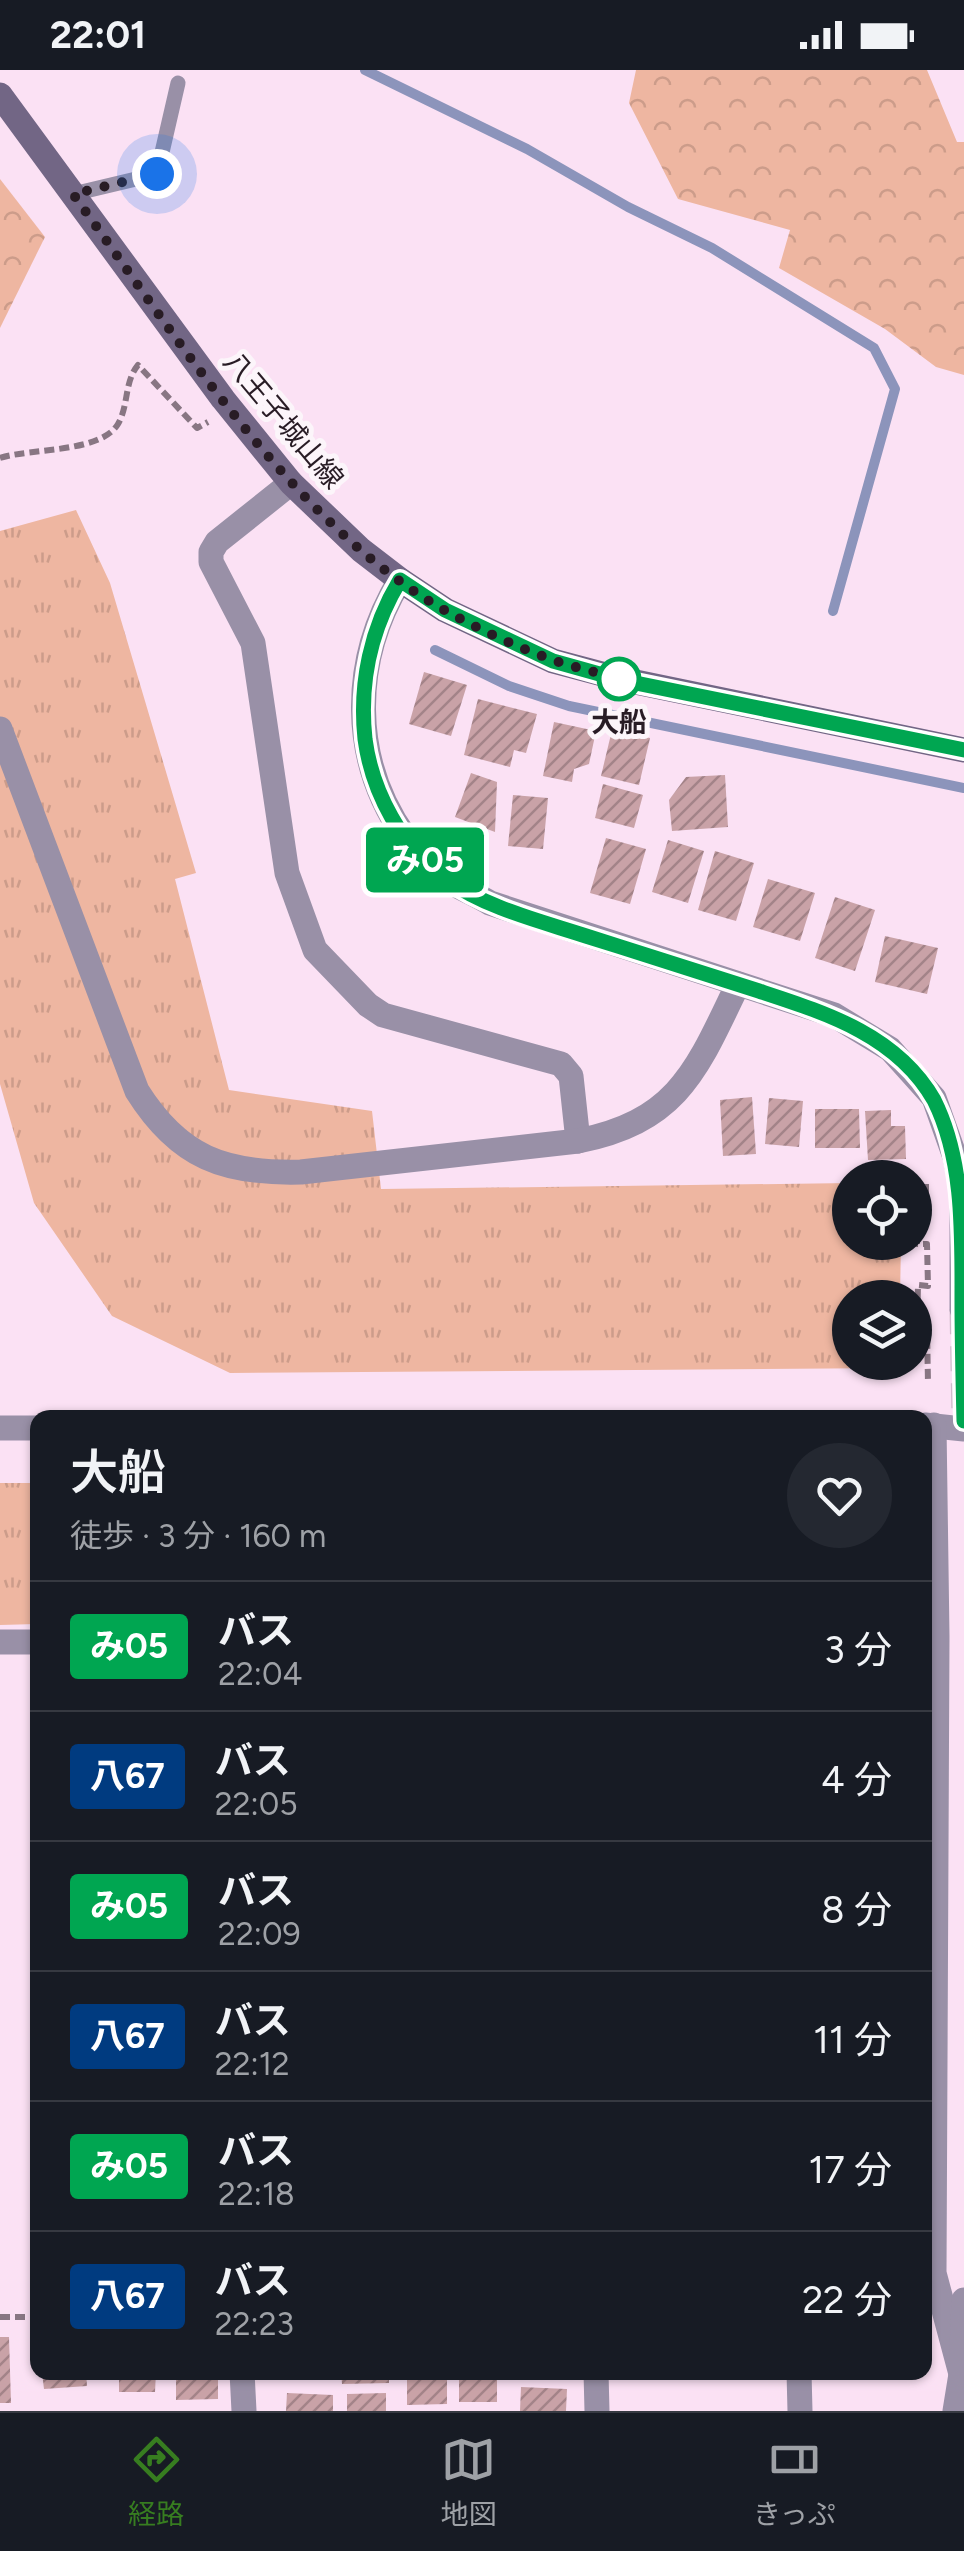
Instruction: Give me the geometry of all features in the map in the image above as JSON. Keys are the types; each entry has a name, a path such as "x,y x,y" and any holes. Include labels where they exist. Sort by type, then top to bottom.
{"main road":[{"name":"八王子城山線","path":"0,95 224,399 291,483 355,544 400,580 445,610 553,661 621,680 964,750"}],"street":[{"path":"291,483 217,542 211,562 254,643 286,873 315,950 368,1005 383,1015 561,1064 571,1076 578,1141"},
{"path":"400,580 384,606 374,634 364,692 364,729 368,764 380,793 415,850 446,880 490,903 834,1015 890,1049 934,1098 946,1125 962,1190 962,1310"},
{"path":"0,729 137,1091 149,1110 185,1146 208,1161 263,1173 301,1172 614,1134 645,1118 678,1093 710,1044 738,984"},
{"path":"932,1425 964,1429"},
{"path":"0,1428 30,1428"},
{"path":"0,1642 30,1642"},
{"path":"932,1849 934,2273 962,2371"},
{"path":"955,2411 962,2371 964,2300"},
{"path":"242,2380 244,2411"},
{"path":"596,2380 597,2411"},
{"path":"799,2380 800,2411"}],"lane":[{"path":"73,194 157,174 178,83"}],"path":[{"path":"0,458 22,451 83,446 106,436 117,426 130,374 138,365 197,428"},
{"path":"928,1260 928,1286 918,1285 917,1328 927,1328 928,1384"},
{"path":"0,2317 30,2317"}],"green space":[{"path":"636,70 927,70 957,142 964,142 964,375 936,367 885,329 779,268 790,230 678,199 629,103"},
{"path":"0,179 45,237 0,328"},
{"path":"76,510 110,583 196,873 175,879 229,1090 372,1111 381,1189 832,1183 832,1260 901,1260 900,1280 832,1280 832,1368 230,1373 112,1316 34,1203 0,1084 0,531"},
{"path":"0,1483 30,1483 30,1624 0,1625"}],"building":[{"path":"424,672 467,685 451,736 409,724"},
{"path":"478,699 537,714 526,753 514,750 510,767 464,755"},
{"path":"554,722 596,731 589,764 574,769 572,782 543,776"},
{"path":"612,730 650,738 639,785 601,776"},
{"path":"471,773 497,782 495,832 455,817"},
{"path":"725,775 728,827 672,831 669,800 686,777"},
{"path":"603,784 643,795 634,828 595,818"},
{"path":"513,795 548,798 543,849 508,846"},
{"path":"606,838 646,849 630,904 590,893"},
{"path":"668,840 704,851 688,903 652,892"},
{"path":"715,851 754,863 736,921 698,910"},
{"path":"768,879 815,893 800,941 753,927"},
{"path":"835,897 875,910 855,971 815,958"},
{"path":"885,936 938,948 927,994 875,982"},
{"path":"752,1097 756,1154 723,1156 720,1100"},
{"path":"769,1098 803,1101 799,1147 765,1144"},
{"path":"815,1109 859,1109 860,1148 815,1148"},
{"path":"891,1110 891,1126 905,1126 906,1159 868,1160 865,1111"},
{"path":"0,2337 9,2337 11,2403 0,2403"},
{"path":"43,2380 87,2380 87,2386 44,2389"},
{"path":"119,2380 156,2380 155,2392 119,2392"},
{"path":"176,2380 218,2380 218,2399 176,2400"},
{"path":"342,2380 389,2380 389,2383 342,2384"},
{"path":"407,2380 447,2380 447,2404 407,2405"},
{"path":"459,2380 497,2380 497,2402 459,2402"},
{"path":"521,2387 567,2389 566,2411 520,2411"},
{"path":"287,2393 333,2395 333,2411 286,2411"},
{"path":"386,2393 386,2411 347,2411 347,2394"}],"waterway":[{"path":"365,70 527,149 628,207 712,248 874,348 895,389 833,611"},
{"path":"435,650 509,686 569,706 964,788"}],"tunnel":[{"path":"962,1309 964,1420"}],"bus line":[{"name":"み05","path":"964,750 621,680 553,661 494,636 400,580 384,606 374,634 364,692 368,764 380,793 415,850 446,880 490,903 564,929 834,1015 890,1049 934,1098 946,1125 962,1190 964,1421"}],"place":[{"name":"大船","path":"619,679"}],"route":[{"path":"157,174 73,194 291,483 362,550 445,610 553,661 619,679"}]}
